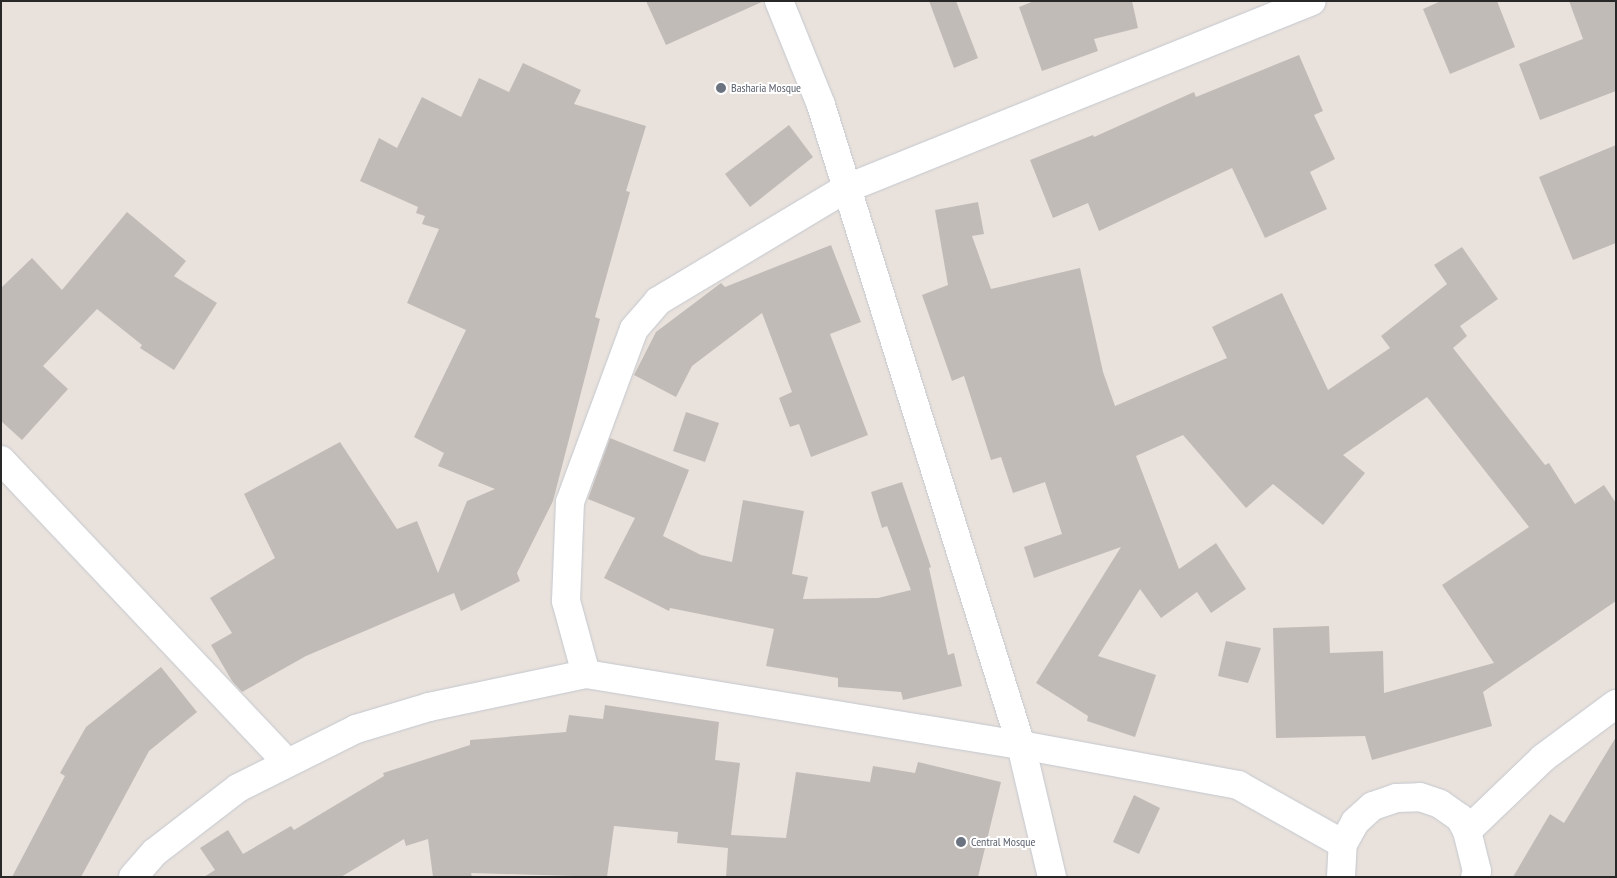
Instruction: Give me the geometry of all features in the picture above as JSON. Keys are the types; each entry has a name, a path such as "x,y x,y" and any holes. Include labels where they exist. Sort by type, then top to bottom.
{"street":[{"path":"780,1 822,104 845,189 956,531 1020,745 1052,877"},
{"path":"586,674 566,600 570,502 634,329 658,301 845,189 1312,1"},
{"path":"1,460 287,762"},
{"path":"132,877 155,852 238,788 356,729 429,707 586,674 1020,745 1238,785 1343,844"},
{"path":"1467,831 1543,758 1616,704"},
{"path":"1342,877 1343,844 1356,822 1373,806 1396,798 1420,797 1440,804 1460,818 1467,831 1476,877"}],"building":[{"path":"646,1 764,1 666,45"},
{"path":"929,1 956,1 978,58 954,68"},
{"path":"1034,1 1132,1 1138,28 1094,39 1098,51 1042,71 1019,7"},
{"path":"1441,1 1497,1 1515,47 1450,74 1423,9"},
{"path":"1569,1 1616,1 1616,91 1540,120 1519,64 1583,39"},
{"path":"1299,55 1323,111 1314,115 1335,159 1310,172 1327,209 1265,238 1232,168 1099,231 1088,203 1053,218 1030,160 1093,135 1094,137 1194,92 1196,97"},
{"path":"523,63 581,90 574,104 646,126 626,191 630,192 595,317 600,319 553,501 517,573 520,581 461,611 454,593 306,656 242,692 232,681 211,645 232,633 210,598 275,558 244,494 340,442 397,529 417,521 438,573 467,501 495,489 438,466 444,453 414,437 466,330 407,303 439,229 422,224 425,216 416,213 418,207 360,181 379,138 397,148 422,97 461,117 479,78 509,92"},
{"path":"789,125 813,157 750,207 725,174"},
{"path":"1616,145 1616,243 1573,260 1539,177"},
{"path":"978,202 984,234 972,236 991,289 1080,268 1103,372 1115,406 1227,358 1212,327 1282,293 1328,390 1390,348 1381,336 1447,284 1434,265 1462,247 1498,299 1460,326 1467,336 1453,348 1545,465 1549,463 1575,504 1604,485 1616,503 1616,601 1483,692 1492,726 1372,760 1365,736 1276,738 1273,628 1329,626 1330,653 1383,651 1384,693 1494,663 1442,585 1529,527 1427,397 1343,455 1365,473 1323,525 1273,484 1246,508 1183,435 1136,456 1179,569 1216,543 1246,589 1211,613 1197,592 1161,618 1140,589 1098,656 1156,675 1135,737 1087,721 1088,716 1036,683 1121,547 1034,578 1024,547 1062,534 1045,482 1013,493 1001,457 991,460 964,376 952,381 922,295 948,285 935,210"},
{"path":"127,212 186,261 174,276 217,303 174,370 140,348 142,345 97,309 43,366 68,389 22,440 1,421 1,288 32,258 62,290"},
{"path":"831,245 861,322 830,334 868,435 811,457 799,424 790,427 779,398 792,392 762,313 692,366 676,397 634,375 656,332 721,283 725,287"},
{"path":"686,412 719,423 705,462 673,451"},
{"path":"610,438 689,470 663,536 701,555 732,562 743,500 804,511 792,574 808,577 803,599 878,598 911,590 887,526 882,528 871,492 902,482 931,567 929,568 948,655 954,653 962,686 903,700 901,692 838,687 838,678 766,666 774,629 670,608 669,611 604,578 635,518 588,499"},
{"path":"1226,641 1261,648 1248,683 1218,676"},
{"path":"161,667 197,712 149,751 81,877 12,877 65,776 60,773 86,727"},
{"path":"605,705 719,722 715,760 740,763 731,835 786,838 796,772 870,782 873,766 915,773 918,762 1001,782 978,877 726,877 728,848 677,843 678,832 614,826 607,877 471,873 472,877 433,877 428,839 406,846 404,839 341,877 204,877 215,870 200,848 228,830 243,854 291,826 294,830 384,776 383,773 470,745 470,740 566,732 569,715 603,719"},
{"path":"1616,737 1616,877 1513,877 1550,814 1564,823"},
{"path":"1134,795 1160,808 1139,854 1113,842"}],"place":[{"name":"Basharia Mosque","path":"721,88"},
{"name":"Central Mosque","path":"961,842"}]}
